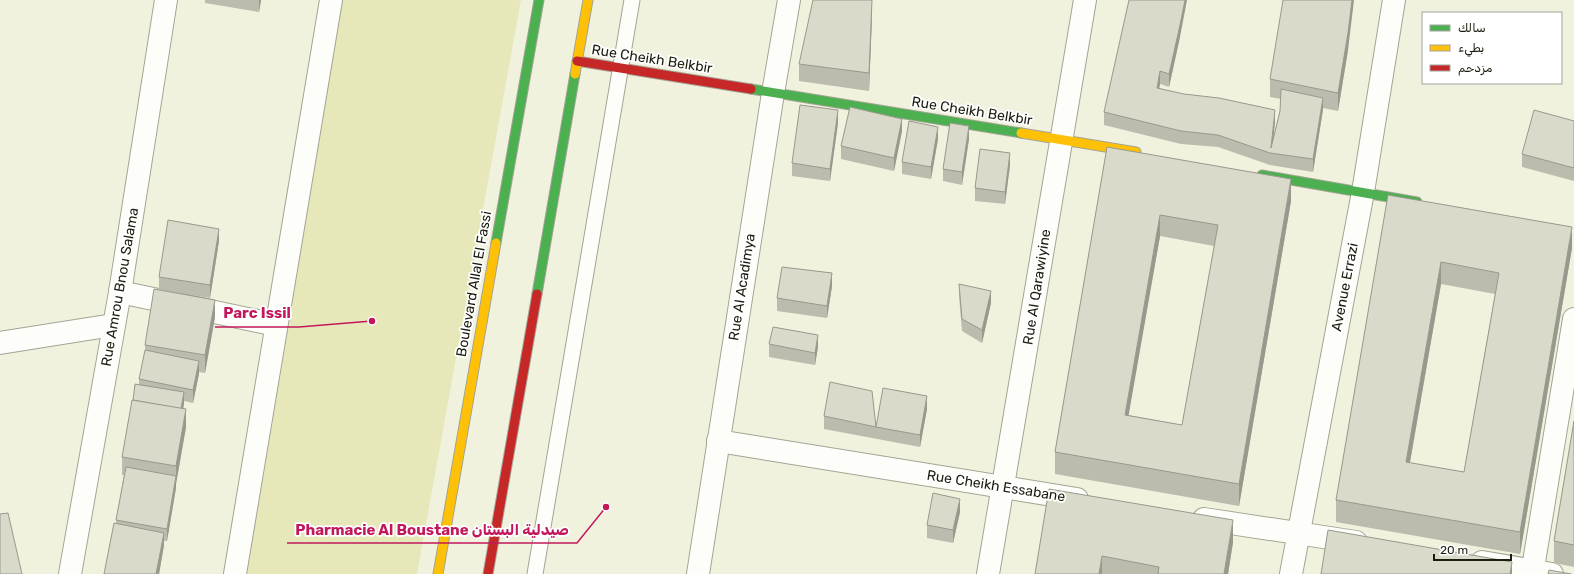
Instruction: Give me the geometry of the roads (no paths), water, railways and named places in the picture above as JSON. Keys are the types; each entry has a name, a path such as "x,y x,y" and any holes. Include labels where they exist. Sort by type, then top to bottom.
{"main road":[{"name":"Boulevard Allal El Fassi","path":"438,574 539,0"},
{"path":"488,574 576,61 588,0"},
{"name":"Rue Cheikh Belkbir","path":"576,61 1062,139 1146,154"},
{"path":"1255,173 1425,203"}],"street":[{"name":"Rue Amrou Bnou Salama","path":"70,574 120,292 166,0"},
{"path":"235,574 331,0"},
{"name":"Rue Al Acadimya","path":"698,574 773,93 789,0"},
{"name":"Rue Al Qarawiyine","path":"988,574 1085,0"},
{"name":"Avenue Errazi","path":"1291,574 1363,192 1394,0"},
{"path":"120,292 276,325"},
{"path":"1462,559 1539,573 1574,319"},
{"path":"0,342 113,325"},
{"name":"Rue Cheikh Essabane","path":"718,441 1096,502"},
{"path":"1182,515 1376,546"}],"lane":[{"path":"536,574 632,0"}],"place":[{"name":"Parc Issil","path":"372,321"},
{"name":"Pharmacie Al Boustane صيدلية البستان","path":"606,507"}]}
